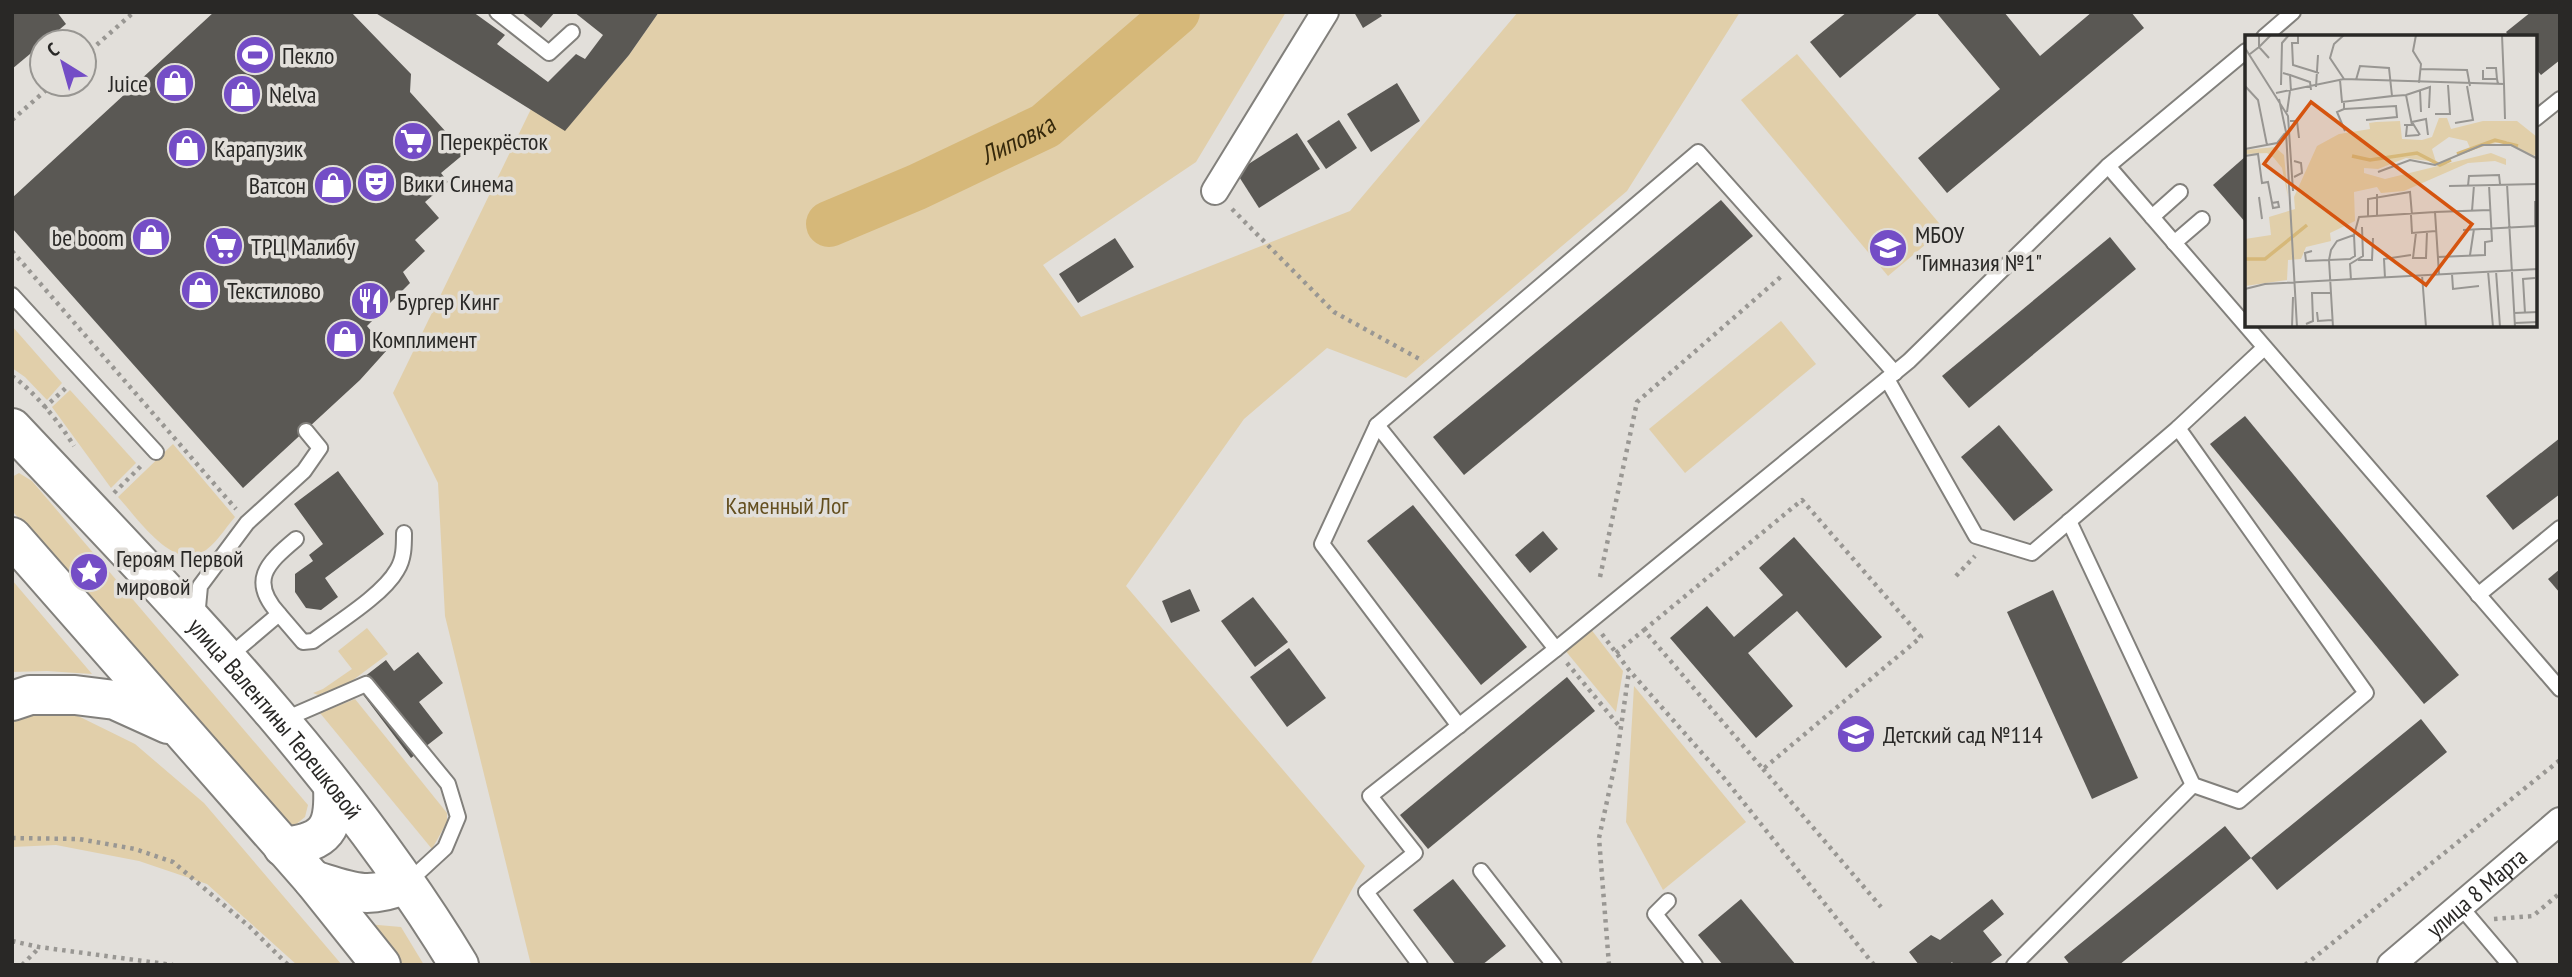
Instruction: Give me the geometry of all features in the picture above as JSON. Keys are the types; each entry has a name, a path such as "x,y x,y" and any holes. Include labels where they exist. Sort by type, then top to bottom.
{"main road":[{"name":"улица Валентины Терешковой","path":"12,428 25,456 196,626 281,721 406,884 459,965"},
{"path":"12,537 313,880 381,965"},
{"path":"12,701 30,695 75,695 115,700 180,730"},
{"path":"283,847 306,844 319,838 329,827 334,809 333,786"},
{"path":"313,880 354,893 384,893 406,884"}],"street":[{"path":"1215,191 1325,12"},
{"name":"улица 8 Марта","path":"2391,965 2466,914 2560,821"}],"lane":[{"path":"497,12 549,53 572,32"},
{"path":"2266,35 2293,12"},
{"path":"1420,965 1366,892 1415,853 1370,796 1556,649 1891,376 2108,166 2245,52"},
{"path":"2537,117 2560,99"},
{"path":"1459,726 1322,544 1377,425 1698,152 1891,376 1976,536 2032,553 2178,428 2264,348"},
{"path":"2108,166 2245,326"},
{"path":"2152,217 2180,192"},
{"path":"2174,243 2202,219"},
{"path":"12,295 156,452"},
{"path":"2246,327 2560,689"},
{"path":"1377,425 1556,649"},
{"path":"2069,521 2193,785 2239,801 2366,693 2178,428"},
{"path":"196,626 200,586 247,523 304,471 320,448 306,431"},
{"path":"2478,595 2560,528"},
{"path":"296,539 272,559 263,579 265,599 303,642 313,641 387,585 398,569 404,551 404,533"},
{"path":"226,659 279,614"},
{"path":"281,721 366,684 449,785 458,817 445,848 406,884"},
{"path":"2014,965 2193,785"},
{"path":"1481,871 1554,965"},
{"path":"1668,901 1655,914 1695,965"},
{"path":"2466,914 2510,965"}],"path":[{"path":"98,44 134,12"},
{"path":"12,120 37,98"},
{"path":"1215,191 1335,312 1420,359 1438,373"},
{"path":"12,251 222,492"},
{"path":"1601,577 1637,402 1791,268"},
{"path":"111,496 156,452"},
{"path":"1616,653 1802,500 1921,637 1763,769"},
{"path":"1956,576 1990,540"},
{"path":"1591,619 1629,670 1724,778 1874,965"},
{"path":"1644,630 1881,907"},
{"path":"1556,649 1620,727"},
{"path":"1609,965 1599,838 1612,783 1629,670"},
{"path":"2305,965 2560,760"},
{"path":"12,838 79,839 135,849 173,862 250,926 288,965"},
{"path":"2466,914 2533,916 2560,893"},
{"path":"12,941 173,965"},
{"path":"22,965 39,947"}],"green space":[{"name":"Каменный Лог","path":"659,12 1286,12 1196,162 1043,265 1081,317 1350,211 1518,12 1740,12 1627,191 1406,378 1327,348 1244,419 1126,586 1365,866 1310,965 531,965 445,616 438,483 393,393 531,109 565,130 629,55"},
{"path":"1797,54 1944,229 1888,276 1741,100"},
{"path":"1781,321 1816,364 1685,473 1649,429"},
{"path":"12,326 62,383 47,400 25,377 12,368"},
{"path":"70,390 136,463 111,488 52,407"},
{"path":"173,444 235,517 211,546 190,556 178,554 155,538 118,497"},
{"path":"19,473 32,481 308,805 305,817 294,826 282,824 14,513 12,477"},
{"path":"12,580 92,674 12,672"},
{"path":"367,628 388,654 349,683 318,695 313,693 352,669 338,651"},
{"path":"1590,628 1623,671 1616,712 1564,649"},
{"path":"1634,686 1746,822 1663,890 1626,822"},
{"path":"355,699 447,813 447,822 432,849 320,713"},
{"path":"36,709 74,714 135,744 204,803 342,965 297,965 207,884 139,861 56,845 12,847 12,717"},
{"path":"355,923 401,927 424,965 390,965"}],"building":[{"path":"12,12 57,12 66,24 61,28 28,28 28,56 12,69"},
{"name":"ТРЦ Малибу","path":"214,12 351,12 411,74 410,92 465,153 441,173 448,182 425,202 439,218 415,240 425,251 403,272 410,283 367,326 387,350 360,380 243,488 12,228 12,198"},
{"path":"374,12 473,12 505,35 497,44 548,82 576,54 585,59 603,35 574,12 659,12 629,55 565,131"},
{"path":"521,12 555,12 541,28"},
{"path":"1354,12 1379,12 1382,16 1363,28"},
{"path":"1847,12 1919,12 1840,78 1810,42"},
{"path":"1936,12 2004,12 2040,56 2092,12 2131,12 2144,28 1947,193 1918,158 2000,89"},
{"path":"2531,12 2560,12 2560,60 2541,75 2537,70 2537,35 2508,35 2506,32"},
{"path":"1397,83 1420,121 1371,152 1347,114"},
{"path":"1339,120 1357,148 1326,169 1307,141"},
{"path":"1297,133 1320,169 1259,208 1236,172"},
{"path":"2245,157 2245,222 2213,185"},
{"path":"1721,200 1753,236 1464,475 1433,437"},
{"path":"2110,237 2136,269 1969,408 1942,376"},
{"path":"1115,238 1134,267 1078,303 1059,274"},
{"path":"2245,416 2459,675 2424,704 2210,444"},
{"path":"1999,425 2053,490 2014,521 1961,457"},
{"path":"2560,438 2560,494 2513,530 2486,496"},
{"path":"338,471 384,534 325,578 338,597 321,610 306,608 295,592 295,574 313,561 309,555 323,544 294,504"},
{"path":"1413,505 1527,647 1481,685 1367,541"},
{"path":"1543,531 1558,549 1530,573 1515,555"},
{"path":"1794,537 1882,637 1846,668 1797,611 1748,653 1793,706 1756,738 1670,638 1707,606 1734,637 1783,595 1759,568"},
{"path":"2560,569 2560,593 2548,579"},
{"path":"1190,589 1200,611 1171,623 1162,601"},
{"path":"2053,590 2138,778 2092,799 2007,612"},
{"path":"1253,597 1288,642 1255,667 1221,621"},
{"path":"1289,648 1326,698 1287,727 1250,677"},
{"path":"418,652 443,683 419,702 443,733 411,758 355,684 386,660 394,671"},
{"path":"1567,677 1595,711 1428,849 1400,815"},
{"path":"2421,719 2447,752 2277,890 2251,858"},
{"path":"2225,826 2251,858 2119,965 2070,965 2064,957"},
{"path":"1453,879 1506,946 1482,965 1456,965 1413,910"},
{"path":"1741,899 1796,965 1723,965 1698,935"},
{"path":"1992,899 2004,914 1983,931 2002,955 1988,965 1954,965 1952,962 1949,965 1919,965 1909,952 1931,935 1940,940"}],"waterway":[{"name":"Липовка","path":"829,224 917,187 1045,126 1177,12"}],"place":[{"name":"Пекло","path":"255,55"},
{"name":"Juice","path":"175,83"},
{"name":"Nelva","path":"242,94"},
{"name":"Перекрёсток","path":"413,141"},
{"name":"Карапузик","path":"187,148"},
{"name":"Вики Синема","path":"376,183"},
{"name":"Ватсон","path":"333,185"},
{"name":"be boom","path":"151,237"},
{"name":"ТРЦ Малибу","path":"224,246"},
{"name":"МБОУ \"Гимназия №1\"","path":"1888,248"},
{"name":"Текстилово","path":"200,290"},
{"name":"Бургер Кинг","path":"370,301"},
{"name":"Комплимент","path":"345,339"},
{"name":"Героям Первой мировой","path":"89,572"},
{"name":"Детский сад №114","path":"1856,734"}]}
